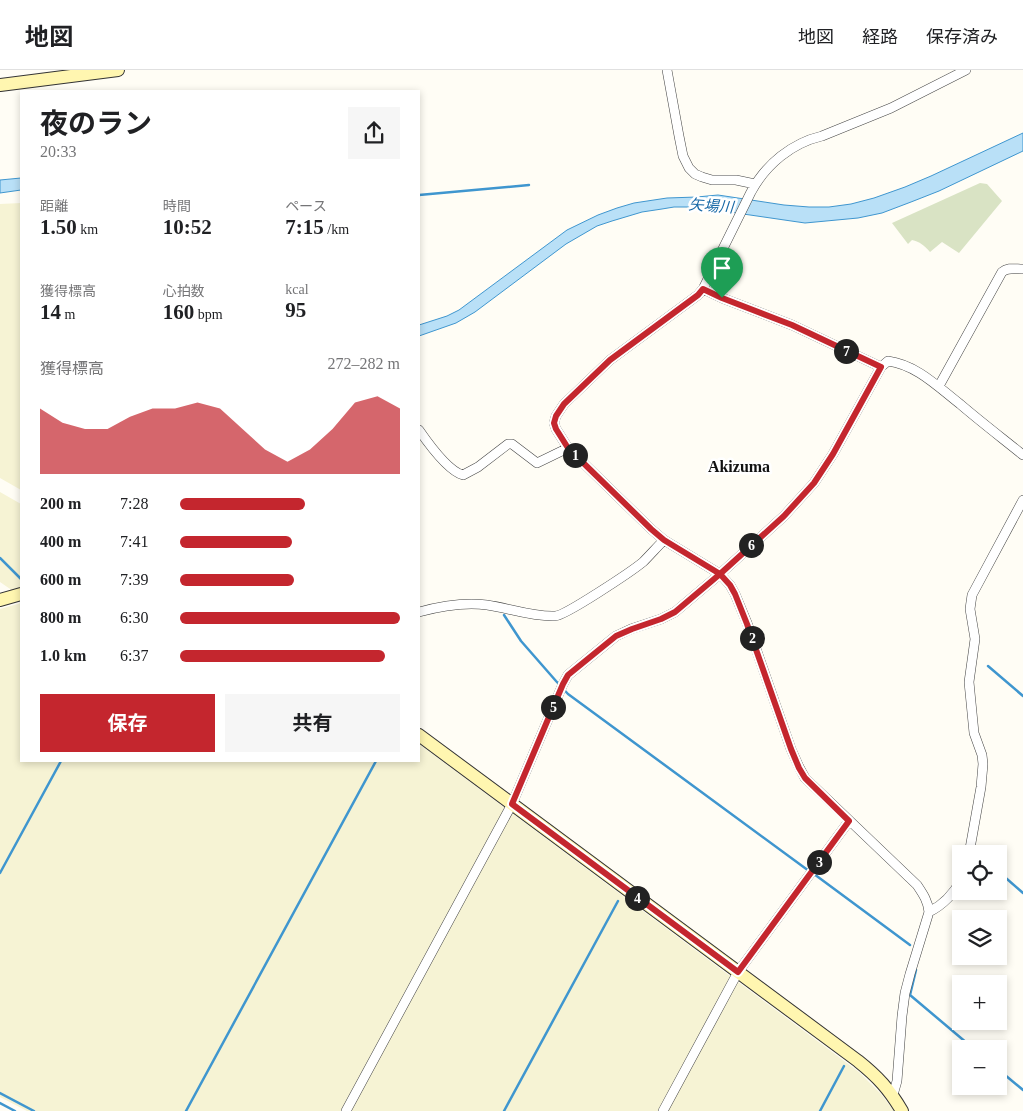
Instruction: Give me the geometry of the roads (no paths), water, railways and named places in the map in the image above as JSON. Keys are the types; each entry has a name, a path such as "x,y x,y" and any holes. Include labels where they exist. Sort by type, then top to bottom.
{"main road":[{"path":"0,85 118,70"},
{"path":"0,600 20,594"},
{"path":"420,736 858,1061 893,1095 902,1111"}],"street":[{"path":"667,70 678,136 683,156 689,168 695,174 712,180 736,180 755,184"},
{"path":"893,1095 897,1081 905,993 929,912 925,897 916,885 805,778 791,749 747,624 730,585 720,574 664,540 651,529 568,448 554,423 564,404 610,360 698,295 703,289 755,184 771,164 791,149 890,108 966,70"},
{"path":"939,386 1002,272 1011,268 1023,269"},
{"path":"703,289 792,325 881,367"},
{"path":"346,1111 512,804 568,675 616,636 675,612 784,516 814,483 833,454 881,367 888,361 896,362 914,370 939,386 1023,455"},
{"path":"420,431 431,447 454,471 463,475 478,467 508,444 512,444 537,463 568,448"},
{"path":"971,845 981,787 983,764 982,754 974,733 970,698 969,682 975,639 970,609 971,600 1023,500"},
{"path":"420,612 465,604 486,605 558,616 594,595 642,562 664,540"},
{"path":"663,1111 738,972 849,821"},
{"path":"929,912 939,908 952,893"}],"water":[{"name":"矢場川","path":"1023,133 1023,151 939,191 882,213 858,218 805,223 695,207 674,207 642,212 597,226 566,244 475,312 456,323 420,336 420,325 459,310 567,230 617,208 634,203 667,198 718,195 784,205 829,207 874,198 931,176"},
{"path":"20,178 20,190 0,193 0,180"}],"waterway":[{"path":"420,195 529,185"},
{"path":"0,558 20,578"},
{"path":"504,615 521,641 568,694 809,871"},
{"path":"988,666 1023,696"},
{"path":"0,873 60,762"},
{"path":"186,1111 375,762"},
{"path":"814,874 910,945"},
{"path":"1007,879 1023,893"},
{"path":"504,1111 618,901"},
{"path":"916,970 910,995 963,1040"},
{"path":"820,1111 844,1066"},
{"path":"1007,1077 1023,1090"},
{"path":"0,1093 34,1111"},
{"path":"0,1103 15,1111"}],"district":[{"name":"Akizuma","path":"739,466"}]}
